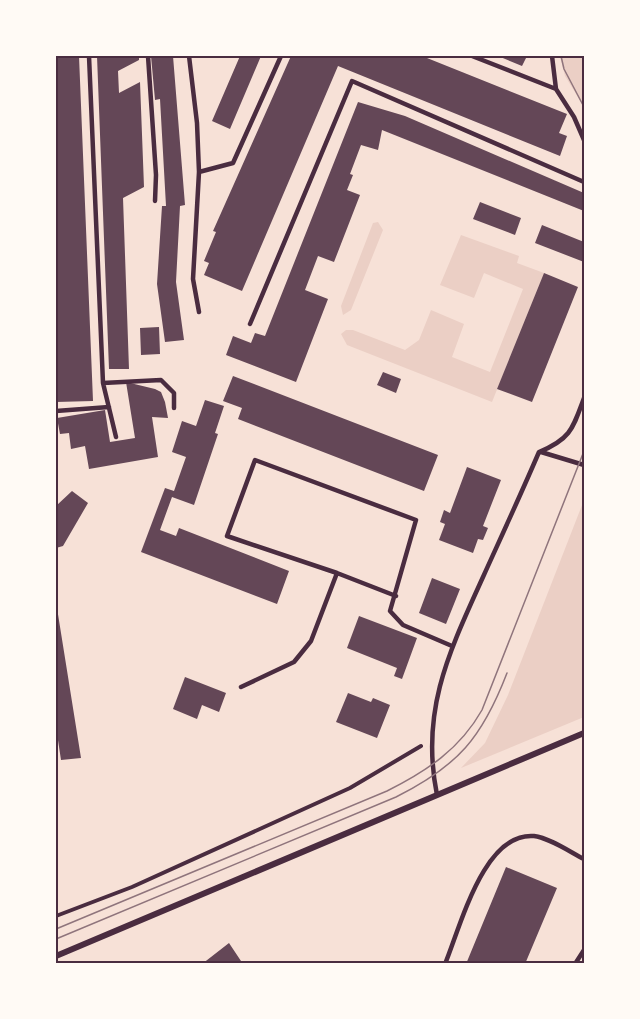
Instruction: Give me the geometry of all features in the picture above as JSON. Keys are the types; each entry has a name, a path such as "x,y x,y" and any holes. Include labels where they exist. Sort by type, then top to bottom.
{"street":[{"path":"56,956 585,733"}],"lane":[{"path":"89,56 104,382 116,437"},
{"path":"148,56 156,175 155,201"},
{"path":"189,56 197,123 199,172 193,279 199,312"},
{"path":"199,172 233,163 281,56"},
{"path":"472,56 556,89"},
{"path":"552,56 556,89 574,117 585,140"},
{"path":"250,324 352,81 585,182"},
{"path":"104,382 161,380 174,393 174,408"},
{"path":"437,795 431,738 435,700 452,646 539,452 555,446 570,433 585,398"},
{"path":"56,411 109,407"},
{"path":"539,452 585,465"},
{"path":"396,596 337,573 227,536 255,460 416,520 396,596 390,611 403,625 452,646"},
{"path":"241,687 294,662 311,641 337,573"},
{"path":"445,963 487,864 502,846 518,836 537,836 585,859"},
{"path":"574,963 583,957 585,950"}],"path":[{"path":"56,916 132,887 350,788 393,765 431,738"}],"shaded area":[{"path":"560,56 584,56 584,107 565,76"},
{"path":"378,222 383,230 351,310 343,315 341,306 373,223"},
{"path":"461,235 519,256 517,263 544,273 492,402 347,345 341,334 346,330 353,330 405,350 419,340 431,310 464,324 452,357 490,372 523,289 484,273 474,298 440,285"},
{"path":"584,500 584,717 461,768 485,743 508,695"}],"building":[{"path":"56,56 79,56 93,401 56,402"},
{"path":"97,56 139,56 139,60 118,71 119,93 140,82 144,187 123,198 129,369 109,369"},
{"path":"151,56 173,56 185,205 180,206 176,282 184,340 165,342 157,284 162,206 166,206 160,99 155,100"},
{"path":"240,56 261,56 230,129 212,121"},
{"path":"291,56 422,56 567,114 559,133 567,136 560,156 338,66 242,291 204,275 209,263 204,261 216,232 213,231"},
{"path":"498,56 527,56 522,66"},
{"path":"358,102 405,116 584,193 584,211 382,130 378,150 361,145 350,174 353,175 347,190 360,195 334,262 318,256 305,290 328,299 296,382 226,355 233,336 251,343 255,333 265,336"},
{"path":"480,202 521,218 515,235 473,219"},
{"path":"542,225 584,242 584,262 535,243"},
{"path":"544,273 578,287 532,402 497,389"},
{"path":"159,327 160,354 141,355 140,328"},
{"path":"383,372 401,379 396,393 377,385"},
{"path":"233,376 438,455 424,491 238,419 242,408 223,401"},
{"path":"126,382 161,392 168,418 152,417 158,457 89,469 85,446 71,449 69,433 60,434 57,418 105,410 110,442 135,438"},
{"path":"205,400 224,406 215,433 218,434 194,505 172,497 160,530 176,536 179,528 289,571 277,604 141,552 165,488 174,491 186,457 172,452 182,421 196,426"},
{"path":"467,467 501,480 483,526 488,528 483,540 478,539 473,553 439,540 445,524 440,522 444,510 450,513"},
{"path":"72,491 88,503 63,546 56,548 56,506"},
{"path":"432,578 460,589 446,624 419,613"},
{"path":"56,608 81,758 61,760 56,727"},
{"path":"359,616 417,638 402,679 394,676 397,668 347,648"},
{"path":"185,677 226,693 219,712 202,705 197,719 173,709"},
{"path":"348,693 371,702 373,698 390,705 377,738 336,722"},
{"path":"506,867 557,888 525,964 466,964"},
{"path":"229,943 243,964 202,964"}],"tram line":[{"path":"561,56 564,69 584,107"},
{"path":"56,929 387,791 441,758 464,736 482,710 584,451"},
{"path":"56,939 396,797 418,785 452,761 477,733 498,696 507,673"}]}
